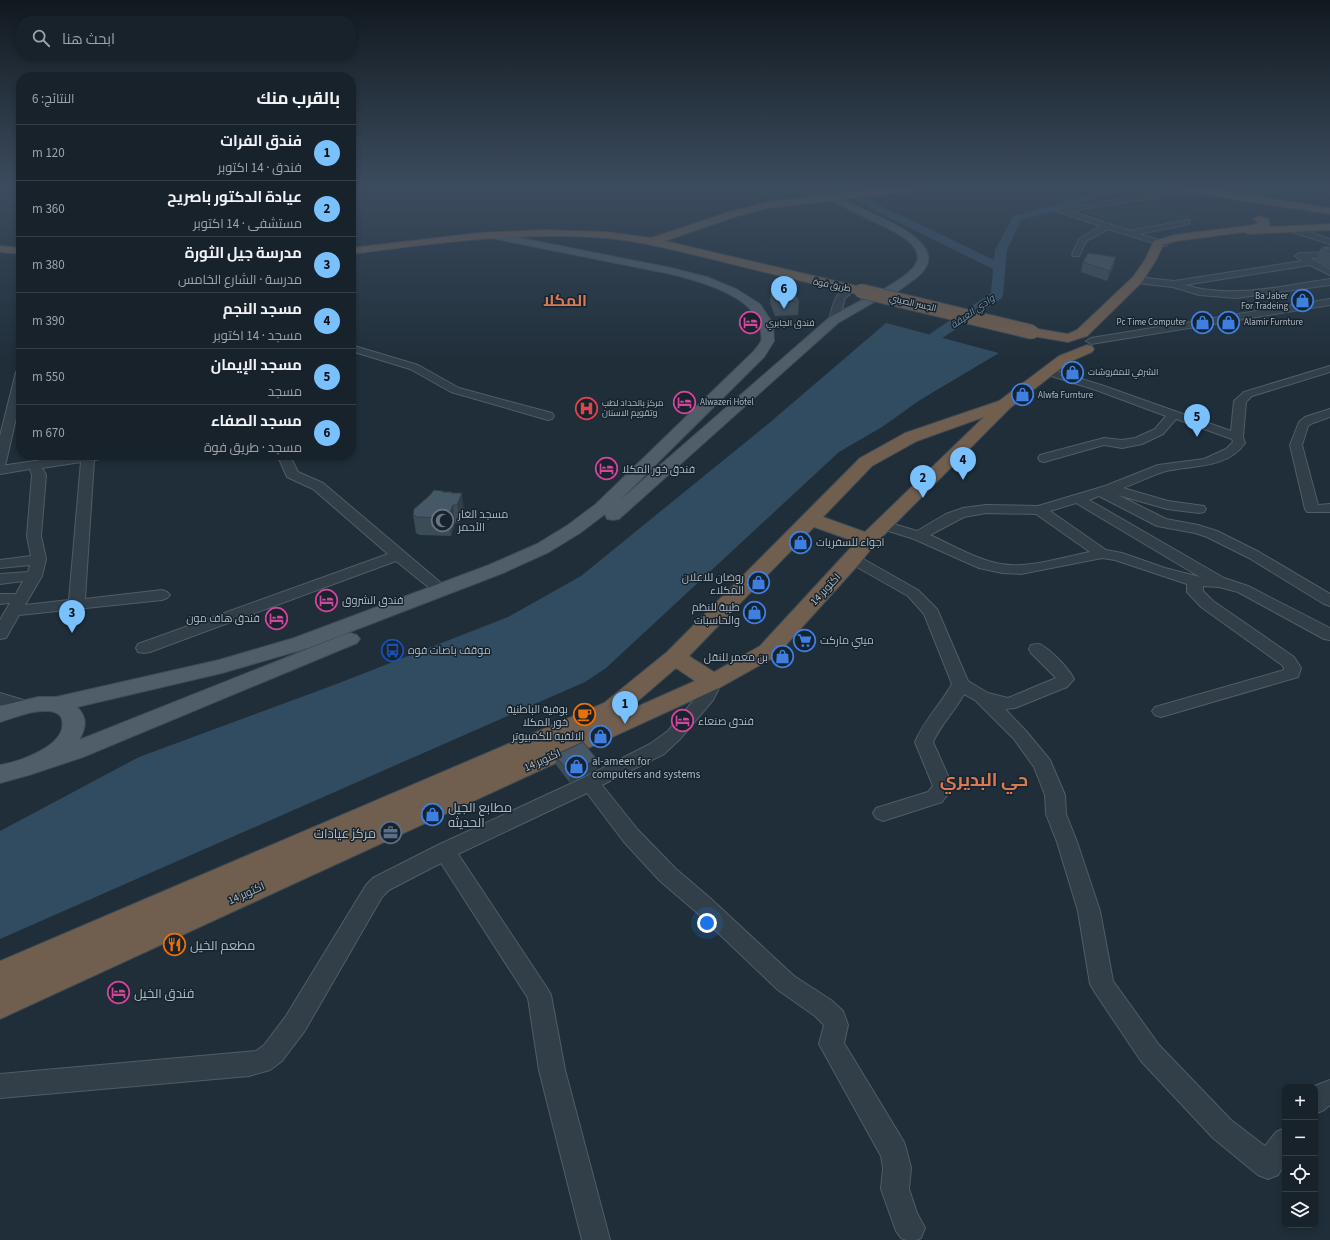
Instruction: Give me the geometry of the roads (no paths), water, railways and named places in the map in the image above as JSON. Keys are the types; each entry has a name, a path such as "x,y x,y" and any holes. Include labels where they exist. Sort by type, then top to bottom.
{"highway":[{"name":"طريق فوة","path":"356,251 405,245"},
{"name":"طريق فوة","path":"356,251 416,245"},
{"name":"طريق فوة","path":"657,245 858,292"},
{"name":"طريق فوة","path":"660,245 858,292"},
{"path":"671,245 677,248"},
{"path":"1064,359 1068,352 1068,340 1082,333 1129,286 1135,282 1150,263 1160,245"},
{"path":"0,247 16,249"},
{"path":"0,976 613,709 675,657 866,462 911,437 1005,404 1049,372 1064,359 1089,343 1135,288 1135,282"},
{"name":"الجسر الصيني","path":"858,292 1068,340 1072,347 1089,343"},
{"name":"14 اكتوبر","path":"0,1004 713,682 768,651 868,541 1005,404"},
{"path":"811,519 868,541"},
{"path":"675,657 713,682"}],"main road":[{"path":"570,245 703,279 732,291 756,307 761,313 779,350"},
{"path":"883,294 907,280 921,266 923,259 922,252 918,245"},
{"path":"54,705 270,653 442,591 543,548 580,525 602,508 779,350 834,320 858,292"},
{"path":"13,773 83,748 505,576 552,554 584,536 609,519 779,350"},
{"path":"0,714 24,706 40,704 54,705 64,708 71,713 74,720 74,728 70,737 62,747 13,773"}],"street":[{"path":"1076,254 1080,245"},
{"path":"1330,255 1299,256 1330,272"},
{"path":"1135,282 1174,284 1311,262"},
{"path":"1246,272 1326,303"},
{"path":"1174,284 1191,290 1225,295 1236,295 1330,282"},
{"path":"834,320 840,296 844,292 858,292"},
{"path":"1089,343 1326,303"},
{"path":"356,350 414,367 455,390 548,416"},
{"path":"868,541 919,536 960,513 974,510 1039,510 1106,490 1163,468 1207,462 1230,452 1239,443 1237,437 1240,401 1248,394 1330,369"},
{"path":"1049,372 1100,388 1237,437"},
{"path":"0,401 16,399"},
{"path":"0,462 16,406"},
{"path":"1330,413 1309,420 1303,425 1296,445 1312,509 1330,509"},
{"path":"1044,458 1101,442 1124,444 1151,436 1166,427 1173,414"},
{"path":"0,470 54,460"},
{"path":"77,604 88,460"},
{"path":"286,460 292,474 318,486 442,591"},
{"path":"0,634 34,576 39,559 34,536 39,475 43,461"},
{"path":"1106,490 1167,505 1199,509"},
{"path":"1106,490 1162,523 1198,529 1212,534 1254,555 1330,601"},
{"path":"1078,499 1220,582 1243,589 1330,635"},
{"path":"1039,510 1102,554"},
{"path":"919,536 984,565 1002,569 1021,570 1102,554 1117,556 1195,581 1220,582"},
{"path":"868,541 908,589 916,595 931,612 961,684 981,696 996,702 1009,704 1062,683 1065,679 1063,674 1037,649"},
{"path":"144,648 398,555"},
{"path":"0,564 39,559"},
{"path":"0,579 34,576"},
{"path":"1160,711 1292,672 1293,668 1288,661 1207,604 1195,592 1195,581"},
{"path":"14,611 162,595"},
{"path":"0,599 22,598"},
{"path":"0,1086 261,1062 273,1053 295,1024 374,891 382,884 445,851 590,783 657,749 674,735 707,696 713,682"},
{"path":"883,813 935,797 943,787 924,742 930,728 951,702 961,684"},
{"path":"981,696 1020,735 1043,765 1055,795 1056,814 1069,848 1089,910 1102,984 1106,990 1150,1053 1222,1130 1268,1165 1282,1146"},
{"path":"0,699 24,706"},
{"path":"590,783 631,836 668,875 702,904 786,983 823,1008 834,1019 836,1025 831,1044 847,1074 894,1152 897,1168 895,1189 906,1221 911,1228"},
{"path":"445,851 539,995 552,1070 596,1240"},
{"path":"1318,1098 1330,1092"}],"water":[{"path":"886,323 999,353 920,400 882,427 839,452 606,668 585,682 0,939 0,831 139,757 334,685 508,617 581,576 768,424"}],"waterway":[{"path":"953,245 999,267"},
{"name":"وادي العيقة","path":"936,336 997,295 1001,250 1004,245"}],"place":[{"name":"Ba Jaber For Tradeing","path":"1303,301"},
{"name":"مسجد الصفاء","path":"784,309"},
{"name":"Pc Time Computer","path":"1202,322"},
{"name":"Alamir Furnture","path":"1229,322"},
{"name":"فندق الجابري","path":"751,323"},
{"name":"الشرفي للمفروشات","path":"1072,372"},
{"name":"Alwfa Furnture","path":"1022,395"},
{"name":"Alwazeri Hotel","path":"685,402"},
{"name":"مركز بالحداد لطب وتقويم الاسنان","path":"587,408"},
{"name":"مسجد الإيمان","path":"1197,437"},
{"name":"فندق خور المكلا","path":"607,469"},
{"name":"مسجد النجم","path":"963,480"},
{"name":"عيادة الدكتور باصريح","path":"923,498"},
{"name":"مسجد الغار الأحمر","path":"443,520"},
{"name":"اجواء للسفريات","path":"801,542"},
{"name":"روضان للاعلان المكلاء","path":"759,583"},
{"name":"فندق الشروق","path":"326,600"},
{"name":"طيبة للنظم والحاسبات","path":"755,613"},
{"name":"فندق هاف مون","path":"276,618"},
{"name":"مدرسة جيل الثورة","path":"72,633"},
{"name":"ميني ماركت","path":"805,640"},
{"name":"موقف باصات فوه","path":"393,650"},
{"name":"بن معمر للنقل","path":"783,657"},
{"name":"بوفية الباطنية خور المكلا","path":"584,715"},
{"name":"فندق صنعاء","path":"682,721"},
{"name":"فندق الفرات","path":"625,724"},
{"name":"الالفيه للكمبيوتر","path":"600,736"},
{"name":"al-ameen for computers and systems","path":"577,767"},
{"name":"مطابع الجيل الحديثه","path":"433,814"},
{"name":"مركز عيادات","path":"391,833"},
{"name":"مطعم الخيل","path":"175,945"},
{"name":"فندق الخيل","path":"119,993"}],"district":[{"name":"المكلا","path":"565,300"},
{"name":"حي البديري","path":"984,780"}]}
